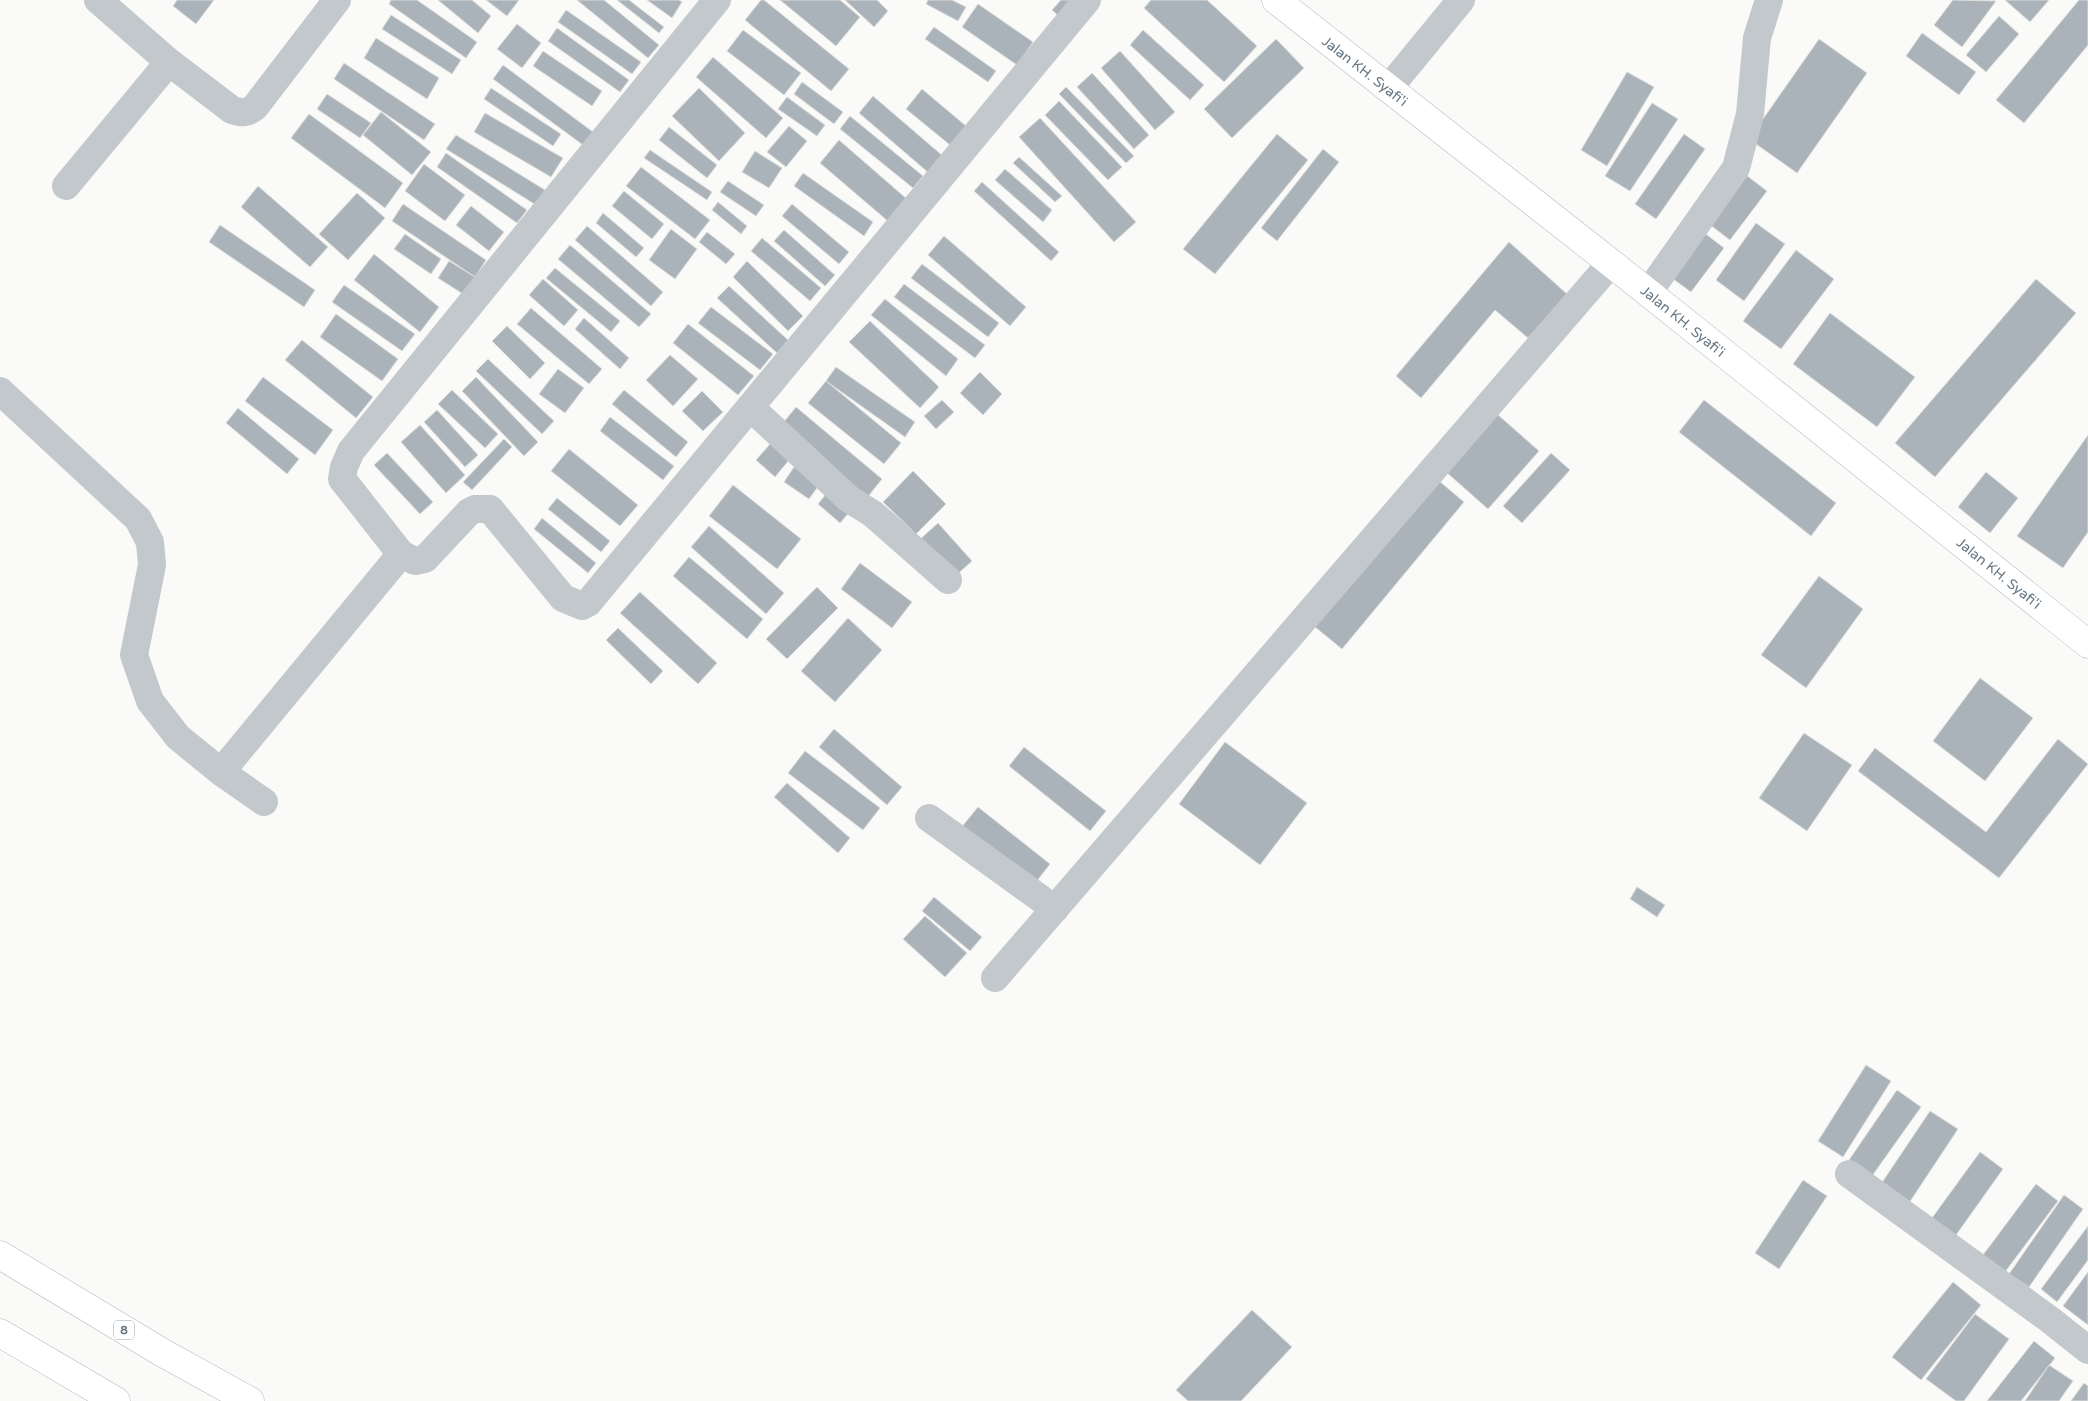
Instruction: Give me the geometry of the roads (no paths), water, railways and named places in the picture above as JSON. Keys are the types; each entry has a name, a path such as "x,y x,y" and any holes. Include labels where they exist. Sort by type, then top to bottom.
{"main road":[{"name":"Jalan KH. Syafi'i","path":"1276,0 1611,263 2088,644"},
{"name":"8","path":"0,1255 163,1353 250,1401"},
{"path":"0,1333 116,1401"}],"street":[{"path":"98,0 170,62 232,110 243,113 249,112 255,107 337,0"},
{"path":"717,0 351,451 344,467 342,479 402,554 415,561 425,559 469,512 486,507 490,509 563,598 582,606 588,603 1087,0"},
{"path":"1388,89 1461,0"},
{"path":"1648,293 1736,168 1750,114 1757,38 1769,0"},
{"path":"66,186 170,62"},
{"path":"995,978 1611,263"},
{"path":"0,392 138,519 150,542 152,565 134,655 150,701 178,737 221,772 264,802"},
{"path":"750,407 849,499 873,514 948,580"},
{"path":"221,772 402,554"},
{"path":"929,818 1055,909"},
{"path":"1849,1174 2049,1318 2088,1350"}]}
